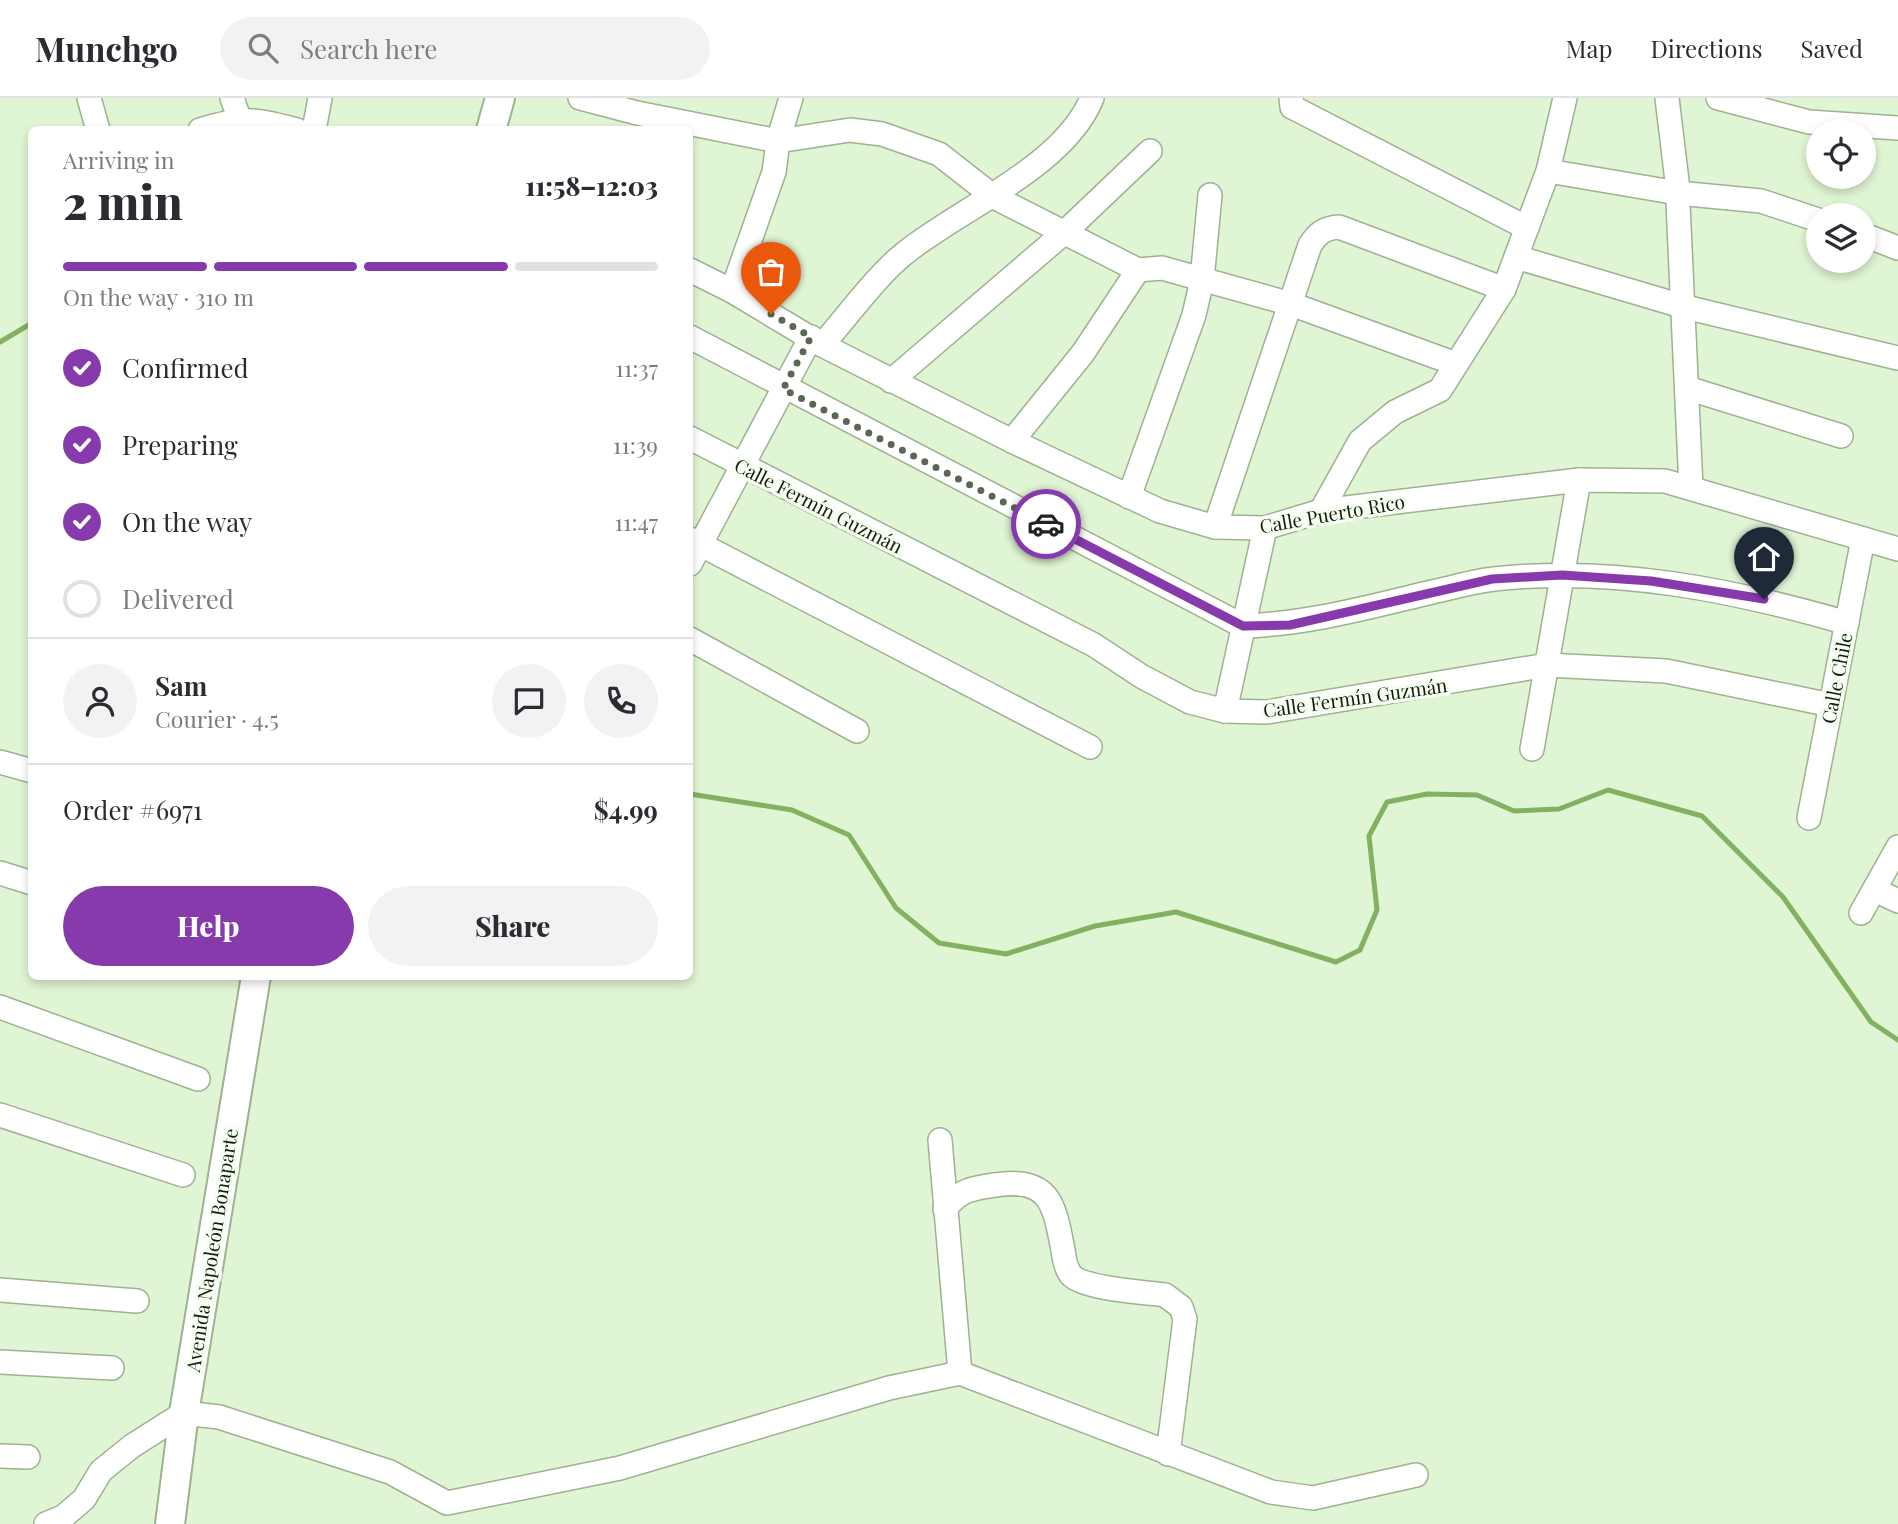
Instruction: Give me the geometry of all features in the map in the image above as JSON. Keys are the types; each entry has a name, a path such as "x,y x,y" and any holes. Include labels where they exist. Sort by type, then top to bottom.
{"main road":[{"path":"492,126 500,98"},
{"name":"Avenida Napoleón Bonaparte","path":"170,1524 184,1413 255,980"}],"street":[{"path":"89,98 97,126"},
{"path":"315,126 320,98"},
{"path":"580,98 637,113 778,141 850,130 882,134 939,154 994,197 1066,231 1098,252 1138,270 1162,268 1291,304 1456,364"},
{"path":"732,291 774,172 778,141 791,98"},
{"path":"1090,747 693,549 743,465 783,389 817,341 904,253 994,197 1059,143 1086,113 1092,98"},
{"path":"1291,98 1292,107 1527,228"},
{"path":"1321,511 1360,442 1395,412 1440,390 1504,289 1548,171 1566,98"},
{"path":"1667,98 1678,193 1691,488"},
{"path":"1718,98 1809,122 1898,128"},
{"path":"207,126 236,108 258,119 283,126"},
{"path":"891,381 1066,231 1150,151"},
{"path":"1548,171 1678,193 1761,201 1806,216"},
{"path":"1129,497 1194,315 1202,280 1210,195"},
{"path":"1215,527 1310,245 1317,234 1327,228 1339,227 1504,289"},
{"path":"1876,240 1898,248"},
{"path":"1516,257 1685,307 1898,358"},
{"path":"1012,441 1083,353 1138,270"},
{"name":"Calle Puerto Rico","path":"693,272 891,381 1012,441 1160,512 1215,527 1265,528 1321,511 1578,480 1665,481 1898,549"},
{"path":"693,339 783,389 1243,626 1290,625 1492,579 1562,575 1651,581 1743,594 1847,623"},
{"path":"1687,387 1841,436"},
{"name":"Calle Fermín Guzmán","path":"693,440 1082,638 1167,691 1190,702 1224,711 1267,712 1547,666 1667,671 1831,705"},
{"path":"1532,748 1578,480"},
{"path":"1224,711 1265,528"},
{"name":"Calle Chile","path":"1809,818 1863,538"},
{"path":"693,641 857,731"},
{"path":"0,762 28,770"},
{"path":"1860,913 1898,847"},
{"path":"0,873 28,882"},
{"path":"1875,890 1898,901"},
{"path":"0,1007 198,1079"},
{"path":"0,1115 183,1175"},
{"path":"940,1140 960,1373"},
{"path":"946,1209 955,1195 968,1189 1018,1182 1035,1186 1048,1196 1071,1275 1083,1283 1165,1295 1175,1300 1185,1319 1168,1454"},
{"path":"0,1290 137,1301"},
{"path":"0,1362 112,1368"},
{"path":"46,1524 63,1517 84,1499 102,1471 132,1446 184,1413 219,1417 390,1472 450,1514 620,1468 889,1388 960,1373 1271,1492 1313,1498 1416,1475"},
{"path":"0,1457 27,1457"}],"waterway":[{"path":"0,342 28,325"},
{"path":"693,794 792,810 849,835 896,908 939,943 1006,954 1095,926 1176,912 1336,962 1360,950 1377,910 1369,836 1387,802 1427,794 1477,795 1514,811 1559,809 1608,790 1702,816 1783,897 1871,1022 1898,1040"}],"way so far":[{"path":"771,314 811,337 783,389 1046,524"}],"route":[{"path":"1046,524 1243,626 1290,625 1492,579 1562,575 1651,581 1764,599"}]}
